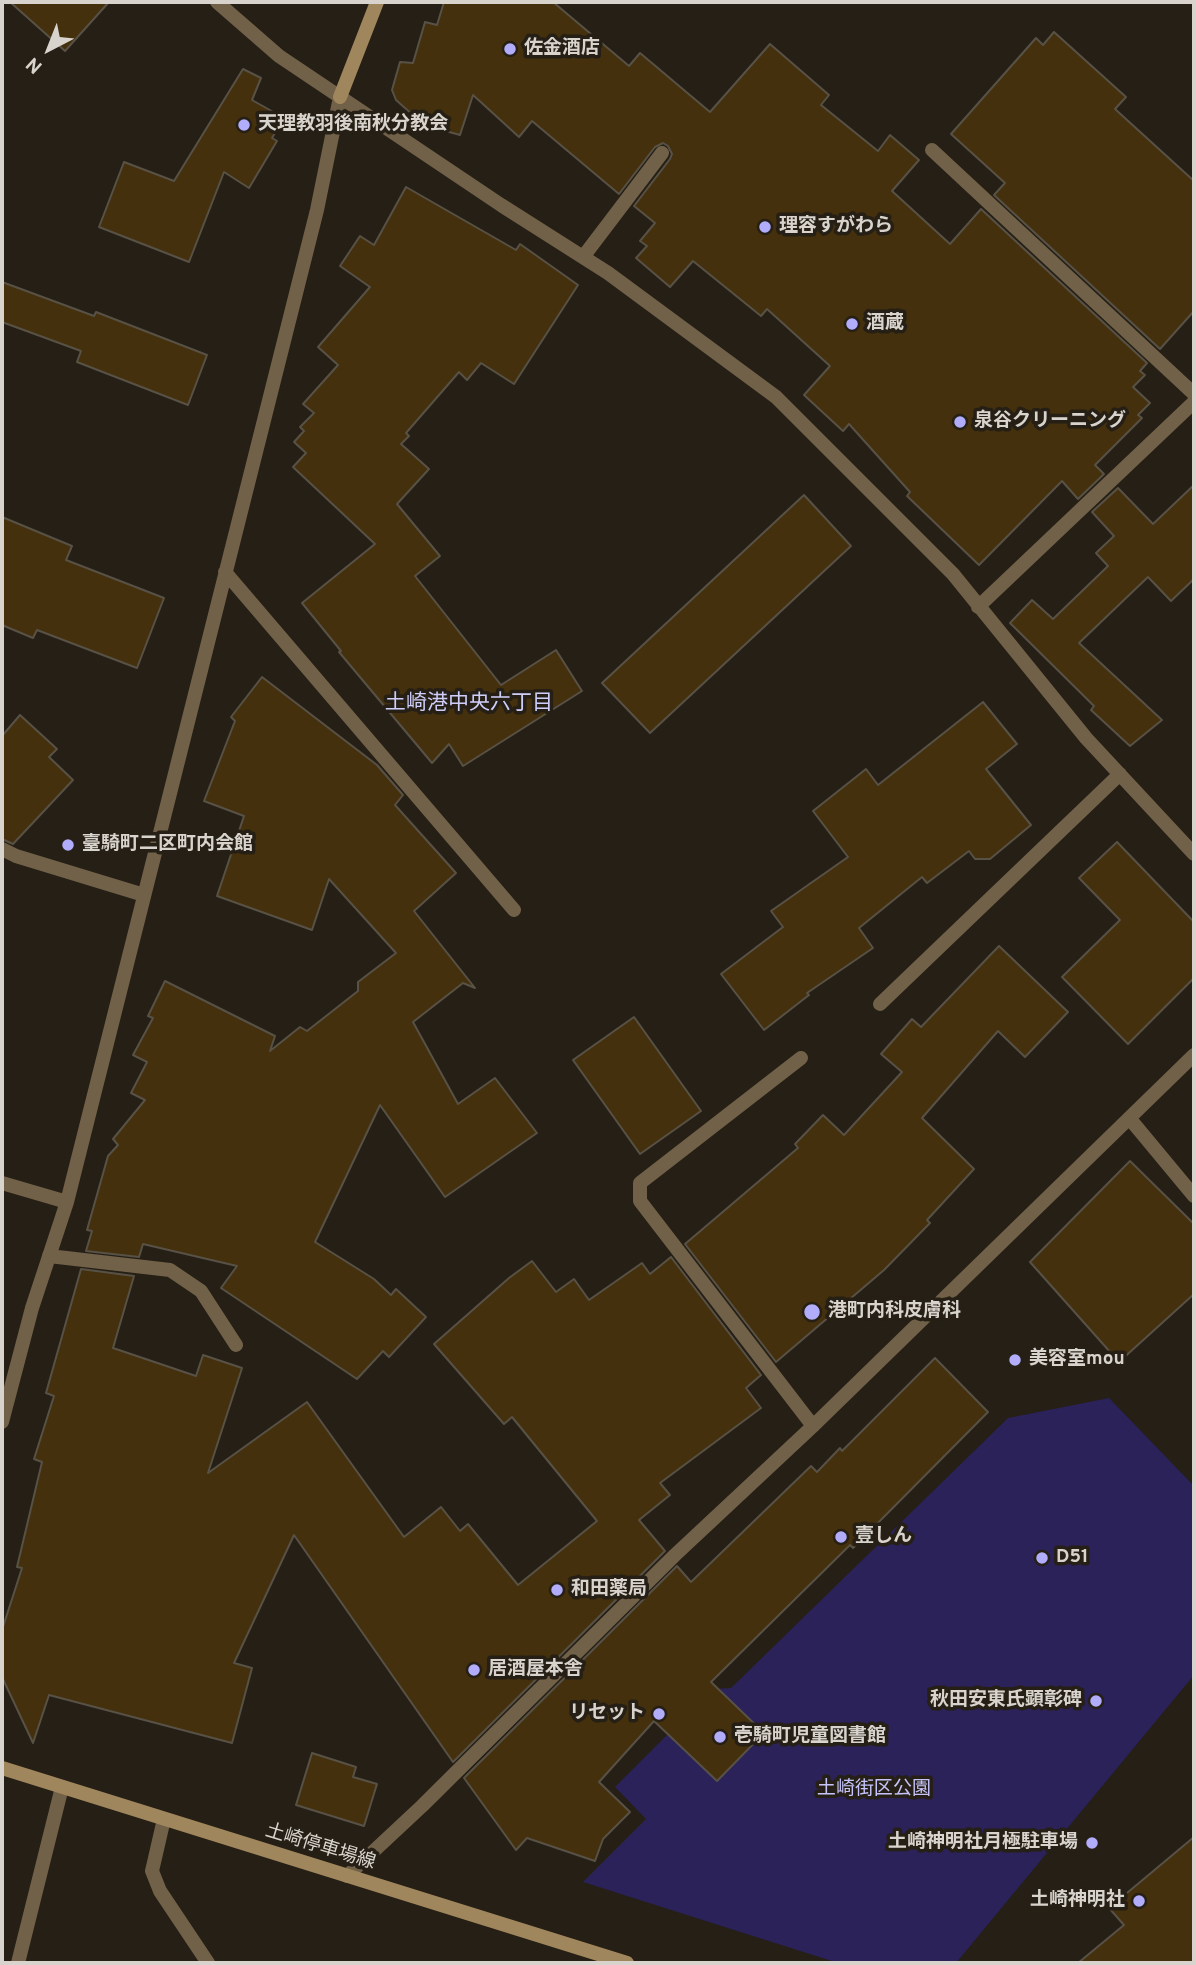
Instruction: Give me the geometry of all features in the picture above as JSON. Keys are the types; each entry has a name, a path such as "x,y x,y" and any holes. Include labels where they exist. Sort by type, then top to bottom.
{"main road":[{"path":"340,97 377,2"},
{"name":"土崎停車場線","path":"2,1768 619,1962"}],"street":[{"path":"216,2 279,56 608,273 776,397 953,574 1086,738 1194,854"},
{"path":"2,1422 32,1308 67,1202 317,210 340,97"},
{"path":"932,150 1194,394"},
{"path":"583,257 662,153"},
{"path":"978,607 1194,402"},
{"path":"225,572 514,910"},
{"path":"880,1004 1120,774"},
{"path":"2,849 16,856 144,895"},
{"path":"347,1876 422,1806 675,1555 813,1426 1194,1055"},
{"path":"801,1058 640,1183 640,1201 813,1426"},
{"path":"1130,1119 1194,1196"},
{"path":"2,1183 67,1202"},
{"path":"49,1256 170,1270 201,1291 236,1345"},
{"path":"19,1963 62,1787"},
{"path":"164,1819 152,1871 160,1891 208,1963"}],"green space":[{"name":"土崎街区公園","path":"1109,1398 1194,1486 1194,1675 956,1963 838,1963 583,1882 646,1819 615,1787 713,1689 731,1688 1008,1418"}],"building":[{"path":"10,2 109,2 65,51"},
{"path":"444,2 553,2 629,66 640,53 710,112 770,44 829,95 821,105 878,151 890,135 919,160 892,191 950,244 981,209 1147,363 1140,371 1145,375 1133,387 1150,403 1138,415 1142,418 1095,465 1104,474 1078,499 1062,481 979,565 907,496 910,492 849,424 843,431 804,395 830,366 767,309 761,316 693,261 670,287 636,258 647,246 640,241 655,223 634,206 670,159 672,154 668,146 663,143 655,147 619,194 532,121 519,137 473,95 460,135 424,125 396,100 392,90 400,62 413,63 425,22 437,25"},
{"path":"1054,32 1126,97 1115,109 1194,181 1194,311 1160,349 994,195 1005,183 951,134 1036,38 1043,45"},
{"path":"243,69 261,78 252,100 284,118 272,138 277,141 249,188 224,172 189,262 99,227 124,162 174,181"},
{"path":"406,187 516,250 520,244 578,285 514,384 481,363 467,380 459,372 406,433 409,436 401,444 429,469 397,504 440,556 415,576 501,685 556,650 582,691 463,766 449,744 432,763 339,652 341,651 302,603 375,544 293,467 306,453 294,442 304,431 300,427 314,413 303,404 338,365 318,347 370,287 340,266 360,236 374,245"},
{"path":"2,282 94,316 96,312 207,355 188,405 77,362 81,351 2,322"},
{"path":"1194,485 1194,579 1171,601 1148,577 1079,643 1162,720 1130,746 1091,710 1094,706 1010,623 1032,600 1053,619 1108,566 1096,553 1114,536 1092,512 1118,488 1153,524"},
{"path":"804,495 851,546 650,733 602,683"},
{"path":"2,517 72,546 66,560 164,598 137,668 37,630 33,638 2,625"},
{"path":"262,677 377,765 403,795 395,805 456,873 414,911 475,988 463,983 413,1022 458,1104 495,1078 537,1133 445,1197 380,1105 315,1242 374,1279 391,1295 396,1289 426,1317 389,1357 383,1351 357,1379 221,1288 237,1266 143,1244 139,1257 86,1251 92,1231 87,1230 108,1156 118,1145 113,1139 145,1100 131,1093 147,1062 133,1055 153,1018 148,1016 165,981 275,1036 270,1051 300,1027 307,1031 358,991 358,982 396,953 329,879 312,930 217,896 244,816 204,801 235,721 231,717"},
{"path":"983,702 1017,744 986,769 1031,825 990,859 975,859 969,851 927,883 922,877 859,928 873,948 807,993 809,995 764,1030 721,974 783,927 771,911 848,857 813,811 866,769 878,785"},
{"path":"20,715 57,749 49,757 73,780 13,844 2,839 2,736"},
{"path":"1117,842 1194,922 1194,978 1128,1044 1062,977 1120,920 1079,878"},
{"path":"999,946 1068,1012 1025,1057 998,1031 922,1118 974,1169 927,1220 930,1223 884,1270 776,1362 685,1244 798,1148 795,1144 823,1115 844,1135 902,1072 881,1054 912,1019 921,1027"},
{"path":"634,1017 701,1111 640,1154 573,1060"},
{"path":"1130,1161 1194,1224 1194,1294 1119,1362 1030,1262"},
{"path":"671,1257 761,1375 746,1388 761,1408 660,1483 670,1495 639,1520 665,1551 453,1762 294,1535 234,1663 252,1668 232,1743 49,1695 33,1743 2,1677 2,1630 22,1568 17,1567 42,1462 34,1459 54,1396 46,1393 81,1269 134,1276 113,1348 196,1376 203,1355 242,1368 208,1473 307,1402 404,1537 441,1507 460,1531 468,1524 518,1585 597,1521 512,1417 504,1424 434,1344 532,1261 556,1292 574,1279 589,1300 642,1263 650,1274"},
{"path":"935,1358 988,1412 853,1548 850,1545 711,1682 764,1733 717,1781 654,1721 599,1782 630,1812 603,1839 595,1861 527,1838 516,1850 464,1778 677,1566 691,1582 811,1466 817,1472 840,1448 842,1451"},
{"path":"312,1753 356,1767 353,1777 377,1784 364,1826 296,1805"},
{"name":"土崎神明社","path":"1194,1837 1194,1963 1078,1963 1124,1925 1109,1908"}],"place":[{"name":"佐金酒店","path":"510,49"},
{"name":"天理教羽後南秋分教会","path":"244,125"},
{"name":"理容すがわら","path":"765,227"},
{"name":"酒蔵","path":"852,324"},
{"name":"泉谷クリーニング","path":"960,422"},
{"name":"臺騎町二区町内会館","path":"68,845"},
{"name":"港町内科皮膚科","path":"812,1312"},
{"name":"美容室mou","path":"1015,1360"},
{"name":"壹しん","path":"841,1537"},
{"name":"D51","path":"1042,1558"},
{"name":"和田薬局","path":"557,1590"},
{"name":"居酒屋本舎","path":"474,1670"},
{"name":"秋田安東氏顕彰碑","path":"1096,1701"},
{"name":"リセット","path":"659,1714"},
{"name":"壱騎町児童図書館","path":"720,1737"},
{"name":"土崎神明社月極駐車場","path":"1092,1843"},
{"name":"土崎神明社","path":"1139,1901"}],"district":[{"name":"土崎港中央六丁目","path":"469,705"}]}
